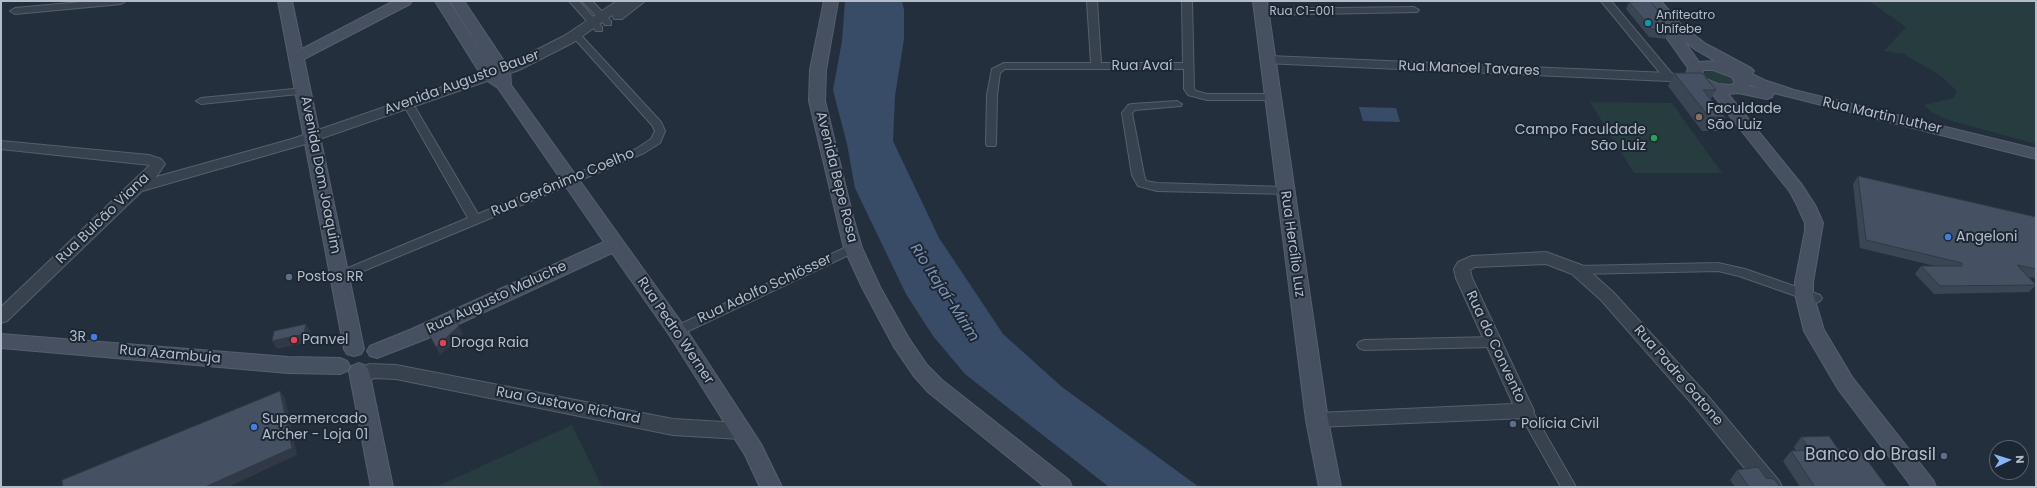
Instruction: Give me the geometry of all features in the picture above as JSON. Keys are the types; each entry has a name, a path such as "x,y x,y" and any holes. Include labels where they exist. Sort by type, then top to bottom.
{"main road":[{"name":"Avenida Dom Joaquim","path":"285,1 354,349 368,346 362,366"},
{"path":"296,52 309,43 391,1"},
{"path":"296,52 405,1"},
{"path":"442,1 464,23"},
{"path":"457,1 464,23"},
{"name":"Avenida Bepe Rosa","path":"831,1 818,70 817,101 844,217 853,248 886,315 901,342 920,370 948,398 1061,487"},
{"path":"1646,1 1702,77 1744,118 1774,155 1809,191 1820,209 1825,224 1815,287 1810,296 1821,320 1828,348 1857,392 1925,487"},
{"path":"1654,1 1688,43 1741,78 1743,82 1736,89 1744,118"},
{"name":"Rua Hercílio Luz","path":"1262,6 1285,191 1317,420 1330,487"},
{"name":"Rua Pedro Werner","path":"464,23 499,78 569,181 616,244 677,331 753,450 771,487"},
{"path":"1675,28 1718,57 1763,79 1851,108"},
{"path":"1702,77 1708,65 1727,69"},
{"name":"Rua Martin Luther","path":"1727,69 1774,89 2036,154"},
{"name":"Rua Martin Luther","path":"1702,77 1736,89 1839,110 2036,159"},
{"name":"Rua Augusto Maluche","path":"362,366 419,334 616,244"},
{"name":"Rua Azambuja","path":"1,341 288,365 362,366"},
{"path":"362,366 382,487"},
{"path":"1857,392 1937,487"}],"street":[{"path":"15,12 121,1"},
{"path":"574,1 601,23"},
{"path":"587,1 601,23"},
{"name":"Avenida Augusto Bauer","path":"601,23 625,1"},
{"name":"Avenida Augusto Bauer","path":"136,188 313,141 409,106 476,86 540,64 601,23 639,1"},
{"path":"1092,1 1096,66"},
{"path":"1187,1 1189,89 1197,96 1274,97"},
{"path":"1606,1 1669,77"},
{"name":"Rua C1-001","path":"1262,6 1414,10"},
{"name":"Rua Gerônimo Coelho","path":"340,276 640,151 656,141 660,131 657,124 580,38"},
{"name":"Rua Manoel Tavares","path":"1269,60 1669,77 1702,77"},
{"name":"Rua Avaí","path":"991,144 992,95 997,69 1004,66 1189,66"},
{"path":"201,102 304,91"},
{"path":"1177,104 1132,107 1127,113 1138,175 1142,183 1157,187 1285,191"},
{"path":"409,106 474,220"},
{"name":"Rua Bulcão Viana","path":"1,145 156,162 158,164 155,170 1,317"},
{"name":"Rua Adolfo Schlösser","path":"677,331 853,248"},
{"name":"Rua do Convento","path":"1317,420 1525,411 1464,278 1462,269 1464,266 1472,262 1546,258 1566,264 1578,270"},
{"path":"1578,270 1718,267 1741,272 1810,296"},
{"name":"Rua Padre Gatone","path":"1578,270 1607,296 1632,323 1739,445 1772,487"},
{"path":"1364,345 1493,342"},
{"name":"Rua Gustavo Richard","path":"362,366 370,371 396,372 673,427 701,430 740,431"},
{"path":"1525,411 1569,487"}],"green space":[{"path":"1869,1 2036,1 2036,144 1945,119 1930,111 1924,105 1953,98 1957,91 1941,76 1904,54 1884,51 1906,27"},
{"path":"1711,69 1733,77 1735,82 1730,86 1721,86 1710,82 1703,74"},
{"name":"Campo Faculdade São Luiz","path":"1590,102 1672,103 1722,173 1634,173"},
{"path":"572,425 602,487 436,487"}],"water":[{"name":"Rio Itajaí-Mirim","path":"845,1 902,1 904,10 904,39 895,96 893,141 939,238 1003,334 1062,387 1199,487 1109,487 965,374 933,336 906,294 855,188 847,144 833,90 842,41"},
{"path":"1359,107 1396,108 1400,122 1363,121"}],"building":[{"path":"1650,1 1666,20 1663,24 1669,31 1652,29 1629,2"},
{"path":"1674,73 1702,73 1716,90 1703,90 1725,117 1709,117"},
{"name":"Angeloni","path":"1858,176 2036,217 2036,269 2017,265 2036,285 1940,286 1921,266 1962,266 1962,263 1866,240"},
{"path":"454,318 459,326 436,347 427,331"},
{"path":"306,324 304,334 272,341 274,331"},
{"name":"Supermercado Archer - Loja 01","path":"280,391 292,448 205,487 63,487 62,480"},
{"path":"1829,436 1838,449 1859,449 1887,487 1815,487 1791,451 1810,450 1801,437"},
{"path":"1758,467 1766,478 1774,479 1780,487 1749,487 1737,470"}],"place":[{"name":"Anfiteatro Unifebe","path":"1648,23"},
{"name":"Faculdade São Luiz","path":"1699,117"},
{"name":"Campo Faculdade São Luiz","path":"1654,138"},
{"name":"Angeloni","path":"1948,237"},
{"name":"Postos RR","path":"289,277"},
{"name":"3R","path":"94,337"},
{"name":"Panvel","path":"294,340"},
{"name":"Droga Raia","path":"443,343"},
{"name":"Polícia Civil","path":"1513,424"},
{"name":"Supermercado Archer - Loja 01","path":"254,427"},
{"name":"Banco do Brasil","path":"1944,456"}]}
